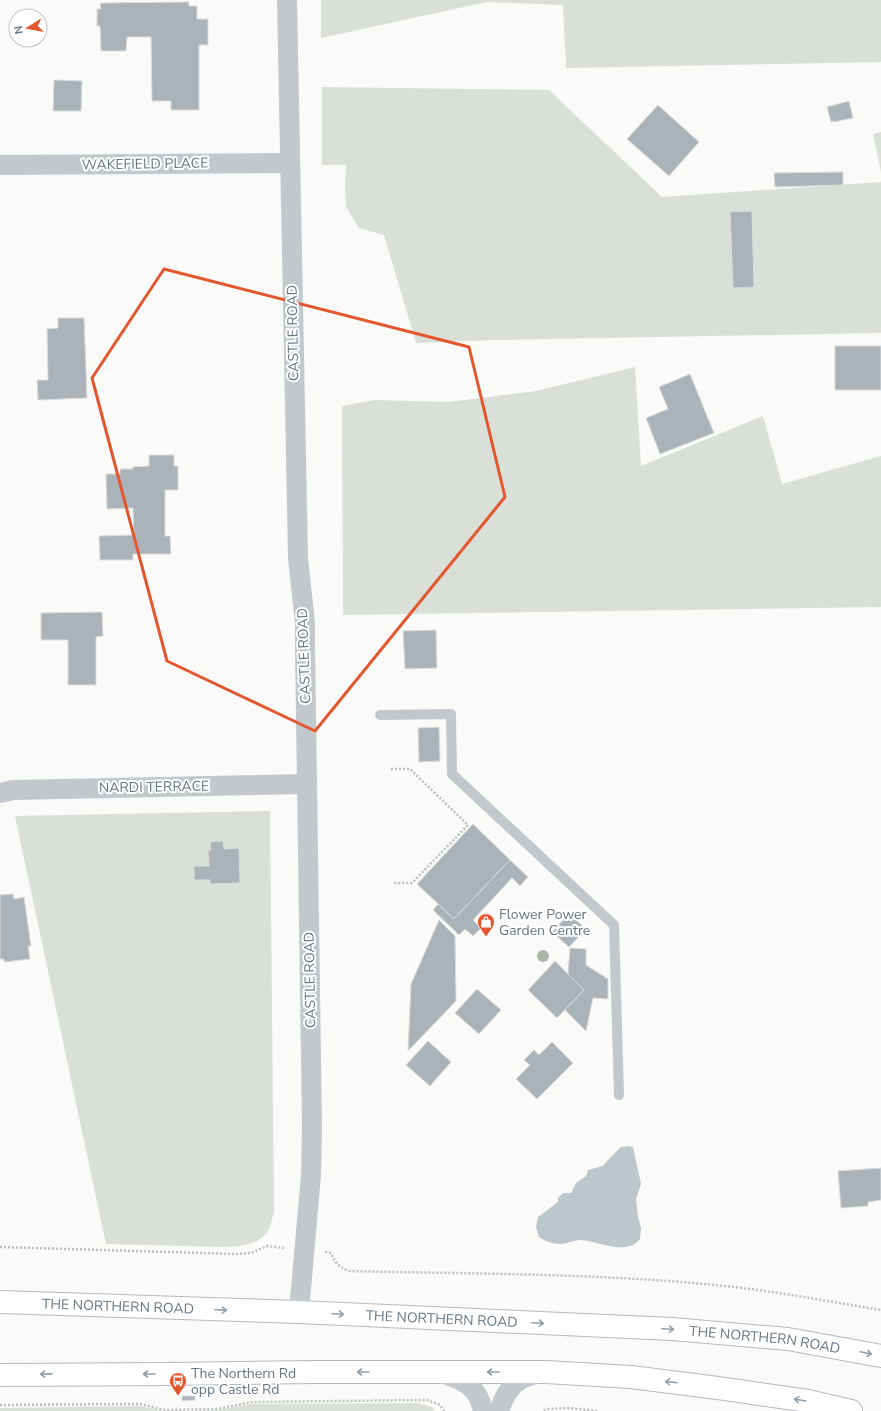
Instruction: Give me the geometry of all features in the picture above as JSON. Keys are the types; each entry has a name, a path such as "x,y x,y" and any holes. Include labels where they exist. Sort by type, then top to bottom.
{"highway":[{"name":"THE NORTHERN ROAD","path":"0,1302 299,1312 672,1329 788,1339 881,1356"},
{"path":"0,1375 316,1372 546,1372 631,1377 718,1388 808,1402 851,1411"}],"street":[{"name":"CASTLE ROAD","path":"287,0 298,558 305,623 312,1136 311,1175 299,1312"},
{"name":"WAKEFIELD PLACE","path":"0,165 290,163"},
{"name":"NARDI TERRACE","path":"0,792 13,790 307,784"},
{"path":"441,1372 463,1380 473,1389 481,1400 483,1411"},
{"path":"499,1411 510,1387 520,1379 529,1375 546,1372"}],"lane":[{"path":"380,715 451,714 452,774 614,925 619,1095"}],"path":[{"path":"391,769 410,769 468,825 412,883 394,883"},
{"path":"0,1247 236,1254 251,1253 267,1246 276,1247"},
{"path":"319,1252 331,1253 334,1262 341,1268 349,1271 614,1278 707,1284 791,1295 881,1310"},
{"path":"0,1405 140,1404 165,1410 217,1409 253,1402 428,1400 440,1405 444,1411"},
{"path":"544,1411 547,1409 568,1408 599,1411"}],"highlighted area":[{"path":"164,269 469,347 505,497 315,731 167,661 92,378"}],"shaded area":[{"path":"321,0 881,0 881,62 566,68 563,5 487,2 321,38"},
{"path":"322,87 549,90 662,197 881,182 881,333 494,340 416,343 384,235 359,228 346,207 346,165 322,165"},
{"path":"881,132 881,172 873,134"},
{"path":"635,367 641,466 763,416 782,484 881,456 881,607 343,615 342,406 375,400 448,402 536,391"},
{"path":"270,811 274,1212 271,1224 266,1234 261,1238 250,1244 237,1246 106,1244 15,816"},
{"path":"621,1147 633,1147 641,1184 636,1199 641,1228 640,1239 633,1245 627,1247 614,1247 581,1240 557,1244 539,1237 536,1227 538,1217 558,1202 558,1198 563,1193 571,1193 576,1183 586,1176 588,1170 603,1166"},
{"path":"417,1403 432,1407 435,1411 191,1411 218,1410 252,1404"},
{"path":"139,1406 165,1411 0,1411 0,1408"}],"building":[{"path":"189,2 189,6 197,6 197,19 208,19 208,45 199,45 199,110 171,110 171,101 152,101 151,37 127,37 126,51 101,51 100,26 97,26 97,9 101,9 100,3"},
{"path":"54,80 82,81 81,111 53,111"},
{"path":"849,101 853,118 831,122 827,107"},
{"path":"658,105 699,142 669,176 627,139"},
{"path":"843,172 843,185 775,187 774,173"},
{"path":"752,211 754,287 733,288 730,212"},
{"path":"58,318 84,318 87,398 38,400 37,380 48,380 47,329 58,328"},
{"path":"835,346 881,346 881,390 835,390"},
{"path":"690,374 714,433 660,454 646,418 668,409 659,387"},
{"path":"149,455 174,455 174,466 178,466 178,490 165,490 165,536 170,536 171,554 133,554 133,560 100,560 99,536 134,535 133,508 107,509 106,474 120,474 120,469 133,469 133,467 149,466"},
{"path":"102,612 103,636 96,637 96,685 68,685 68,640 41,640 41,613"},
{"path":"436,630 437,668 405,669 403,631"},
{"path":"439,727 440,761 419,762 418,728"},
{"path":"473,824 510,860 454,919 417,884"},
{"path":"223,841 224,849 239,848 240,883 210,884 210,880 194,880 194,866 209,866 208,850 211,850 210,842"},
{"path":"510,860 528,877 520,886 512,878 473,920 481,928 473,936 465,929 459,935 433,910 438,904 454,919"},
{"path":"13,894 14,899 24,897 31,946 28,946 30,959 4,962 4,959 0,959 0,895"},
{"path":"569,914 586,929 569,947 552,932"},
{"path":"439,920 455,936 456,1001 408,1051 411,984"},
{"path":"570,948 586,949 586,965 608,979 608,999 593,998 586,1031 565,1010 584,990 568,974"},
{"path":"555,961 584,990 557,1018 528,990"},
{"path":"477,989 501,1010 479,1034 455,1013"},
{"path":"428,1041 451,1062 430,1086 406,1065"},
{"path":"552,1042 573,1063 537,1099 516,1079 530,1065 524,1060 534,1050 539,1055"},
{"path":"881,1168 881,1200 868,1202 868,1206 841,1208 838,1171"},
{"path":"182,1396 195,1396 195,1400 182,1401"}],"place":[{"name":"Flower Power Garden Centre","path":"486,937"},
{"name":"The Northern Rd opp Castle Rd","path":"178,1396"}]}
